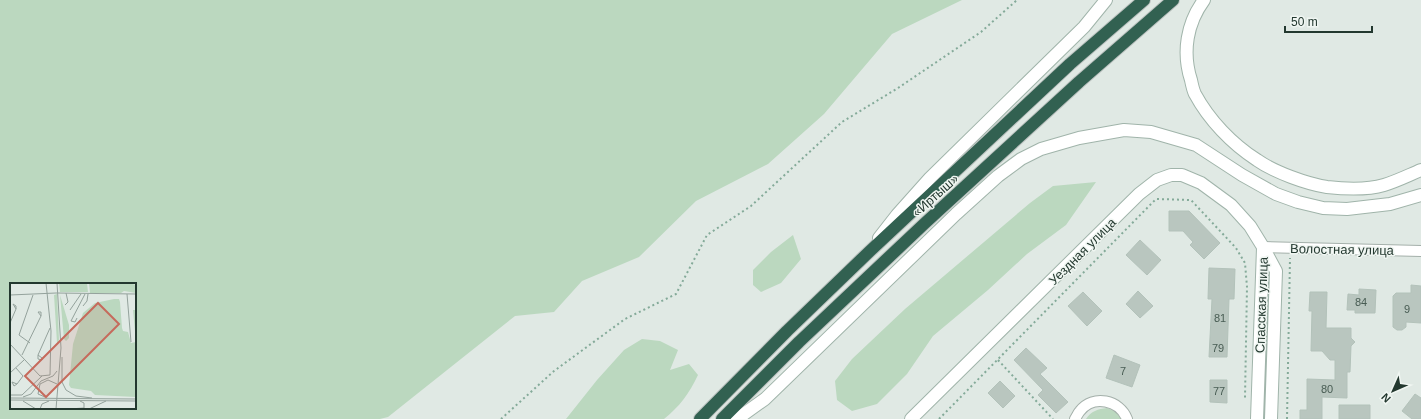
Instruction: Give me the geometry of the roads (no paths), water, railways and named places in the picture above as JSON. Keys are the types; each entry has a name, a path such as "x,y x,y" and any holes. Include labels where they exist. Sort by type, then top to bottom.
{"highway":[{"name":"«Иртыш»","path":"700,419 787,331 870,251 1070,64 1144,0"},
{"name":"«Иртыш»","path":"722,419 799,342 924,224 1079,82 1173,0"}],"street":[{"path":"870,251 897,215 930,178 1084,27 1106,0"},
{"path":"1204,0 1196,12 1189,29 1187,68 1194,93 1211,119 1237,145 1258,161 1283,173 1305,181 1327,186 1355,188 1384,185 1421,170"},
{"path":"737,419 765,399 935,234 998,176 1021,159 1041,149 1079,138 1124,130 1151,132 1196,145 1249,179 1276,194 1298,202 1323,208 1347,209 1390,204 1421,195"},
{"name":"Уездная улица","path":"912,419 1139,194 1157,180 1171,175 1182,175 1200,183 1231,205 1250,226 1263,247"},
{"name":"Волостная улица","path":"1263,247 1421,251"},
{"name":"Спасская улица","path":"1257,419 1263,247"},
{"name":"Спасская улица","path":"1263,247 1276,271 1272,419"},
{"path":"1075,419 1080,410 1088,404 1099,401 1109,402 1119,407 1127,419"}]}
